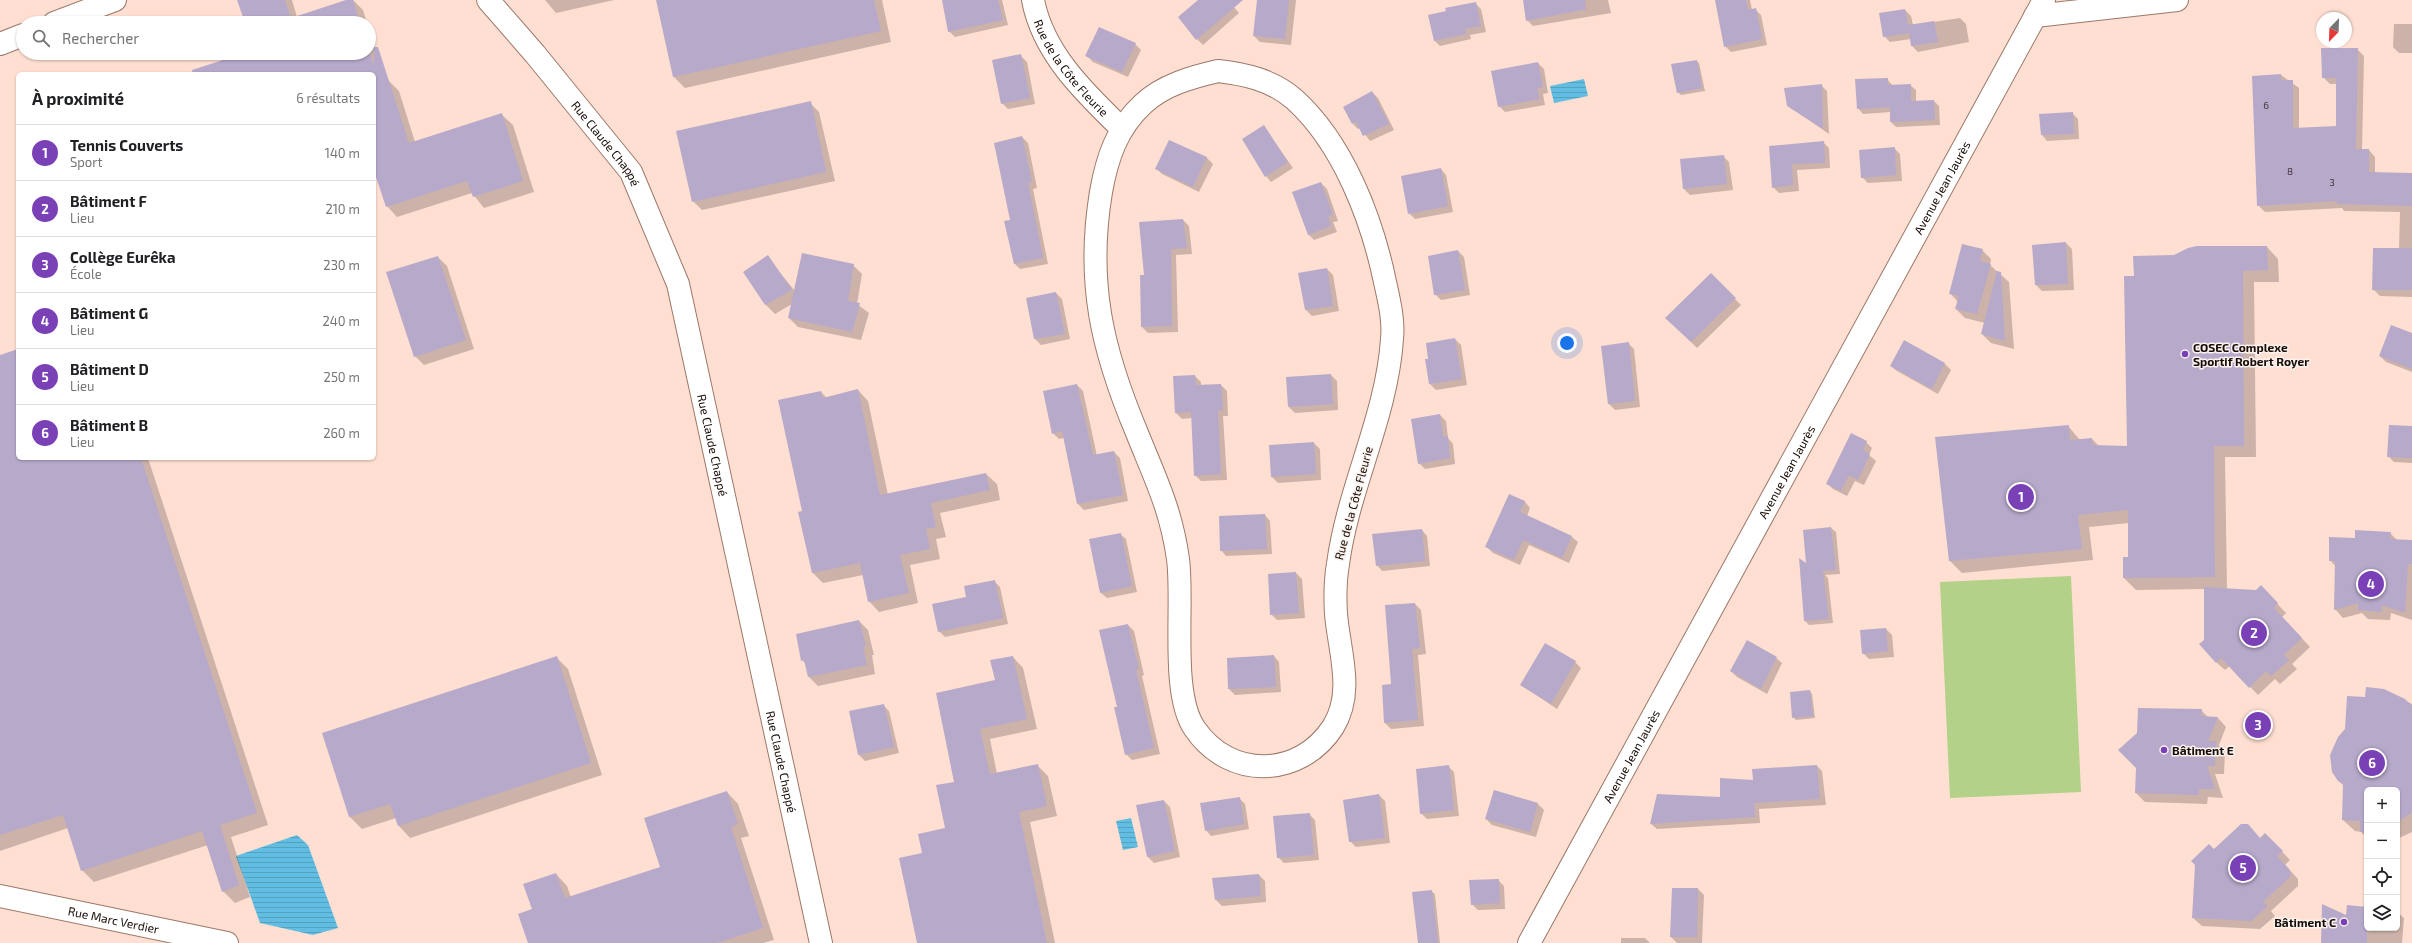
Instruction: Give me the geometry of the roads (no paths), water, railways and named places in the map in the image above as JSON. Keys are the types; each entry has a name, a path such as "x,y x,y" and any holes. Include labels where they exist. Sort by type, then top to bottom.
{"street":[{"path":"73,16 115,0"},
{"name":"Rue Claude Chappé","path":"488,0 535,54 632,172 678,284 821,943"},
{"name":"Rue de la Côte Fleurie","path":"1033,0 1045,36 1062,64 1087,95 1121,128"},
{"path":"2039,8 2176,0"},
{"name":"Avenue Jean Jaurès","path":"1529,943 2039,8"},
{"path":"0,44 16,38"},
{"name":"Rue de la Côte Fleurie","path":"1218,70 1242,73 1269,83 1294,100 1329,142 1366,212 1381,265 1390,306 1393,336 1390,358 1382,395 1343,534 1337,566 1336,616 1345,679 1344,700 1336,722 1313,751 1296,760 1275,766 1257,766 1238,763 1219,753 1202,739 1192,726 1184,708 1181,688 1181,597 1178,559 1171,522 1165,497 1137,434 1111,364 1101,319 1095,280 1095,235 1104,172 1121,128 1144,102 1166,88 1191,78 1218,70"},
{"name":"Rue Marc Verdier","path":"0,896 227,943"}],"water":[{"path":"1584,79 1588,96 1554,103 1550,86"},
{"path":"1131,818 1138,847 1123,850 1116,821"},
{"path":"297,835 308,845 338,928 313,935 260,923 236,856"}],"place":[{"name":"COSEC Complexe Sportif Robert Royer","path":"2185,354"},
{"name":"Tennis Couverts","path":"2021,497"},
{"name":"Bâtiment G","path":"2371,584"},
{"name":"Bâtiment F","path":"2254,633"},
{"name":"Collège Eurêka","path":"2258,725"},
{"name":"Bâtiment E","path":"2164,750"},
{"name":"Bâtiment B","path":"2372,763"},
{"name":"Bâtiment D","path":"2243,868"},
{"name":"Bâtiment C","path":"2344,922"}]}
